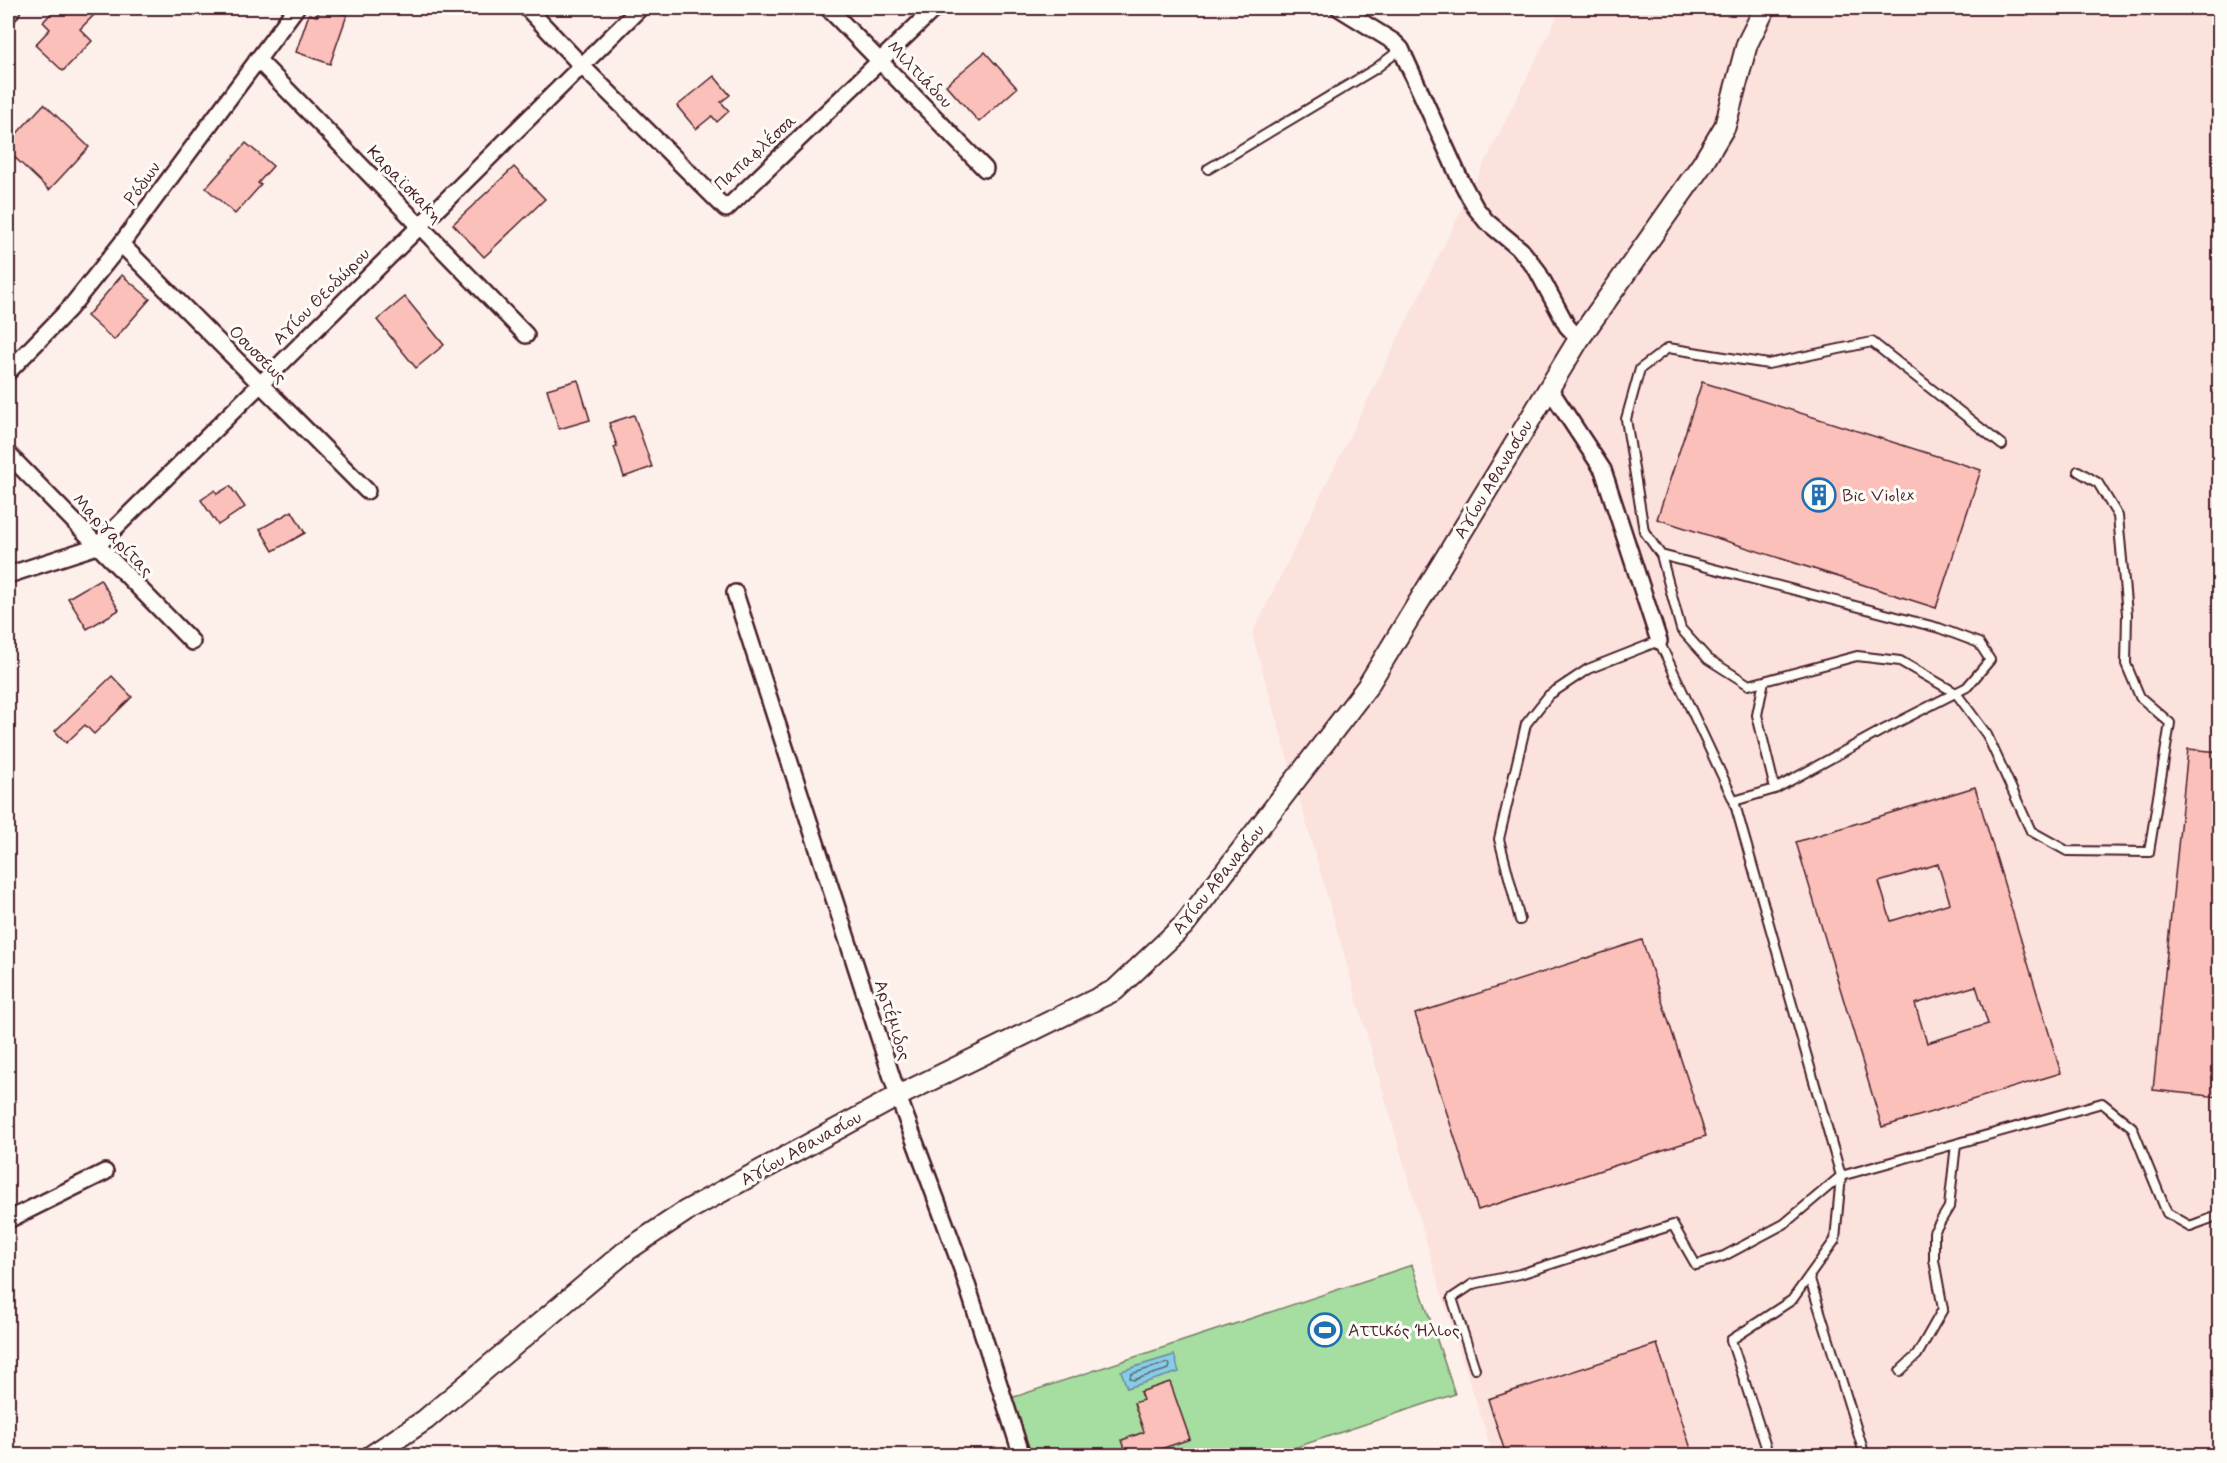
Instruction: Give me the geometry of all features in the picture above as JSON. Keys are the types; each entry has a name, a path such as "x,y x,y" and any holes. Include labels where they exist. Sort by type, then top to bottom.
{"street":[{"path":"8,12 10,8"},
{"name":"Ρόδων","path":"8,372 69,309 121,244 296,8"},
{"name":"Παπαφλέσσα","path":"526,8 726,209 935,8"},
{"name":"Αγίου Θεοδώρου","path":"8,575 97,546 640,8"},
{"name":"Μιλτιάδου","path":"828,8 985,169"},
{"name":"Αγίου Αθανασίου","path":"371,1455 425,1420 626,1251 686,1211 898,1096 1115,990 1184,925 1367,687 1579,339 1703,163 1725,126 1747,44 1765,8"},
{"path":"1340,9 1394,42 1401,50 1474,207 1486,221 1521,250 1537,270 1567,326 1579,339"},
{"name":"Καραϊσκακη","path":"257,59 526,335"},
{"name":"Οσυσσεως","path":"121,244 367,490"},
{"path":"1549,388 1603,470 1659,642"},
{"name":"Μαργαρίτας","path":"8,454 192,642"},
{"name":"Αρτέμιδος","path":"735,593 898,1096 962,1269 1022,1455"},
{"path":"8,1220 105,1172"}],"lane":[{"path":"1208,169 1375,69 1401,50"},
{"path":"2002,445 1872,342 1768,364 1668,348 1640,369 1626,419 1644,531 1661,555 1681,629 1708,658 1749,685 1857,656 1900,661 1956,693 1987,735 2031,831 2067,851 2149,852 2170,723 2140,697 2126,664 2127,614 2118,516 2098,483 2078,471"},
{"path":"1661,555 1939,628 1979,643 1990,660 1967,687 1775,789 1734,801"},
{"path":"1520,920 1499,839 1526,724 1549,694 1588,669 1659,642 1734,801 1841,1176 1835,1240 1792,1300 1731,1340 1769,1455"},
{"path":"1764,681 1757,715 1775,789"},
{"path":"1475,1370 1452,1298 1473,1284 1520,1274 1673,1225 1696,1264 1724,1256 1784,1224 1841,1176 2102,1103 2132,1127 2167,1213 2190,1226 2220,1215"},
{"path":"1900,1371 1917,1355 1942,1309 1934,1260 1934,1232 1949,1207 1956,1144"},
{"path":"1809,1276 1865,1455"}],"shaded area":[{"path":"1561,8 2219,8 2219,1455 1493,1455 1438,1283 1252,634"}],"green space":[{"name":"Αττικός Ήλιος","path":"1412,1265 1455,1394 1270,1456 1027,1455 1008,1399"}],"water":[{"path":"1174,1355 1179,1372 1127,1388 1121,1371"}],"building":[{"path":"56,8 101,8 80,29 92,41 63,71 35,45 50,29 43,22"},
{"path":"320,8 347,15 330,64 296,52 309,14 317,16"},
{"path":"985,52 1017,88 979,122 946,85"},
{"path":"714,76 730,95 721,102 729,111 717,122 712,116 696,129 677,106"},
{"path":"44,104 89,147 49,190 8,151 8,143"},
{"path":"246,143 273,166 258,183 261,185 235,214 206,188"},
{"path":"514,167 545,199 484,257 453,224"},
{"path":"122,275 150,299 114,340 87,316"},
{"path":"405,297 444,345 416,368 377,320"},
{"path":"578,380 590,420 559,429 547,389"},
{"name":"Bic Violex","path":"1702,382 1981,470 1936,608 1657,519"},
{"path":"634,415 652,467 624,477 609,423"},
{"path":"230,486 245,507 218,525 201,500 215,490 217,494"},
{"path":"292,511 305,533 273,551 260,529"},
{"path":"100,579 119,610 87,629 68,598"},
{"path":"112,676 132,697 94,734 85,725 66,743 55,731"},
{"path":"2188,749 2220,752 2220,1097 2153,1090"},
{"path":"1975,787 2061,1073 1882,1127 1796,842","holes":["1938,864 1950,903 1891,921 1879,882","1976,986 1988,1024 1927,1043 1915,1004"]},
{"path":"1642,940 1706,1136 1478,1210 1415,1014"},
{"path":"1657,1344 1693,1455 1506,1455 1488,1399"},
{"path":"1170,1382 1190,1439 1143,1455 1127,1455 1122,1440 1144,1432 1134,1403 1143,1400 1140,1392"}],"place":[{"name":"Bic Violex","path":"1819,495"},
{"name":"Αττικός Ήλιος","path":"1325,1330"}]}
